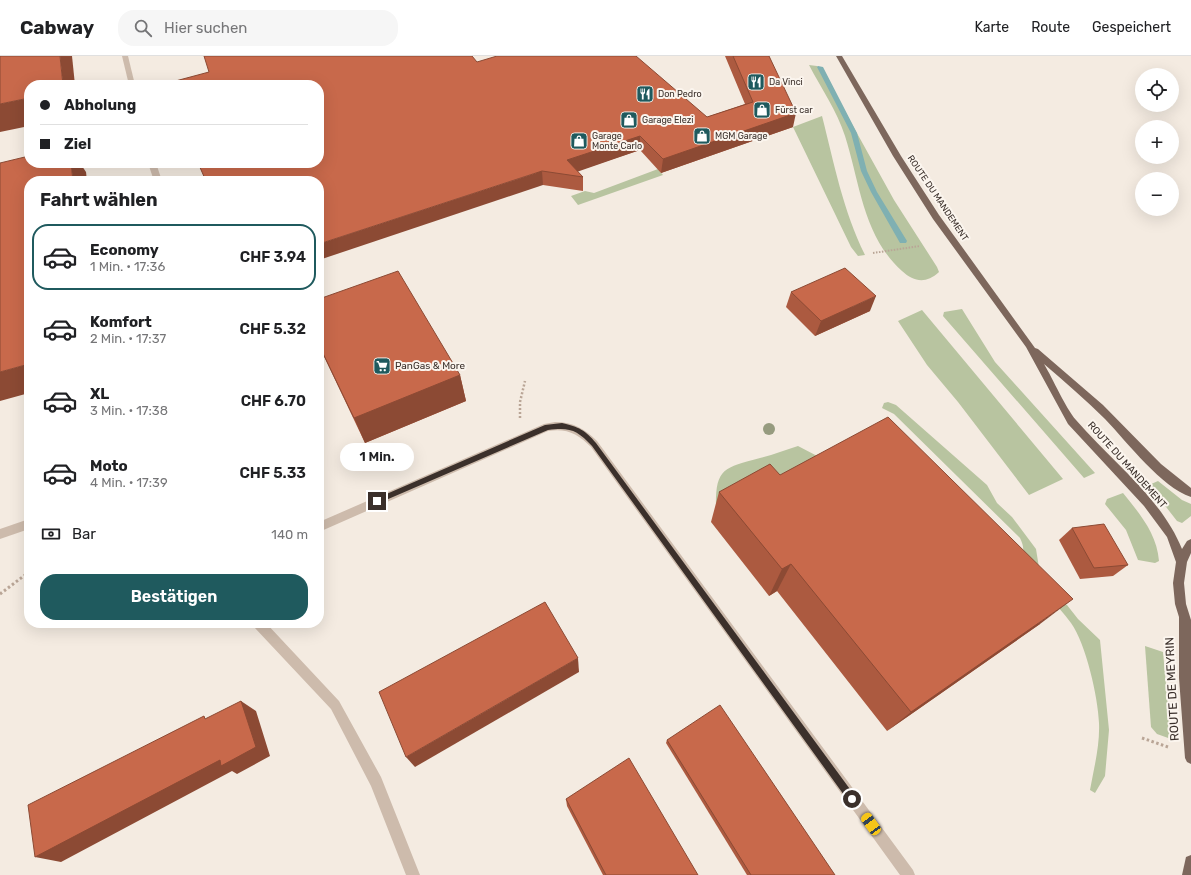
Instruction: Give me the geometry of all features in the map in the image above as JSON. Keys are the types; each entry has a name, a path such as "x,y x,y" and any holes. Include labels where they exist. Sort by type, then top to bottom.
{"main road":[{"name":"ROUTE DU MANDEMENT","path":"839,56 896,156 936,217 1028,346 1071,421 1148,503 1171,535 1181,561"},
{"name":"ROUTE DU MANDEMENT","path":"1028,346 1107,415 1153,464 1180,487 1191,493"},
{"path":"1191,544 1181,561 1178,578 1178,591 1184,618 1191,634"},
{"name":"ROUTE DE MEYRIN","path":"1184,618 1185,678 1191,758"},
{"path":"1189,875 1191,862"}],"street":[{"path":"125,56 131,80"},
{"path":"324,525 548,427 562,426 576,429 584,433 594,444 908,875"},
{"path":"0,534 24,526"},
{"path":"263,628 335,705 376,782 413,875"}],"path":[{"path":"873,253 920,246"},
{"path":"525,381 520,402 519,416 531,434"},
{"path":"0,594 24,576"}],"green space":[{"path":"809,65 817,66 822,70 894,200 937,267 939,272 934,276 925,280 920,280 907,275 889,257 879,242 864,208 842,127"},
{"path":"822,116 845,204 857,238 865,255 858,256 851,247 793,127"},
{"path":"658,169 663,175 578,205 571,196 585,191 594,193"},
{"path":"962,309 995,362 1095,473 1084,478 943,316 944,312"},
{"path":"922,310 1063,479 1029,495 958,402 927,365 898,321"},
{"path":"888,402 896,405 987,485 997,503 1012,517 1036,549 1041,580 1100,640 1109,730 1105,776 1095,793 1090,790 1099,740 1098,712 1094,685 1082,644 1076,632 1059,608 1018,568 1023,553 1023,546 1020,538 894,414 882,408 884,403"},
{"path":"798,446 821,458 716,511 717,486 719,478 723,472 737,465"},
{"path":"1158,481 1182,500 1191,504 1191,516 1182,523 1177,521 1149,485"},
{"path":"1123,493 1147,525 1151,533 1158,551 1159,561 1155,563 1138,560 1126,530 1105,504 1107,499"},
{"path":"1145,646 1163,652 1171,739 1157,734 1151,727"}],"building":[{"path":"0,56 60,56 62,80 24,80 24,99 0,104"},
{"path":"204,56 472,56 477,62 497,56 636,56 707,117 753,102 733,56 769,56 796,113 663,159 640,136 567,160 583,177 542,171 324,242 324,176 204,176 200,168 324,168 324,80 179,80 209,72"},
{"path":"24,157 24,168 72,168 72,176 24,176 24,365 0,372 0,163"},
{"path":"845,268 876,296 821,321 791,292"},
{"path":"398,271 460,375 354,418 324,355 324,297"},
{"path":"888,417 1073,599 911,712 791,564 782,569 719,492 770,464 780,475"},
{"path":"1104,524 1128,565 1094,568 1072,528"},
{"path":"545,602 578,658 406,757 379,692"},
{"path":"241,701 256,747 221,766 220,760 35,857 28,805 204,716 205,719"},
{"path":"720,705 835,875 751,875 667,740"},
{"path":"629,758 698,875 606,875 566,799"}],"waterway":[{"path":"820,67 854,133 864,171 874,192 903,241"}],"place":[{"name":"Da Vinci","path":"756,82"},
{"name":"Don Pedro","path":"645,94"},
{"name":"Fürst car","path":"762,110"},
{"name":"Garage Elezi","path":"629,120"},
{"name":"MGM Garage","path":"702,136"},
{"name":"Garage Monte Carlo","path":"579,141"},
{"name":"PanGas & More","path":"382,366"}],"route":[{"path":"377,501 548,427 556,425 569,427 584,433 594,444 852,799"}]}
